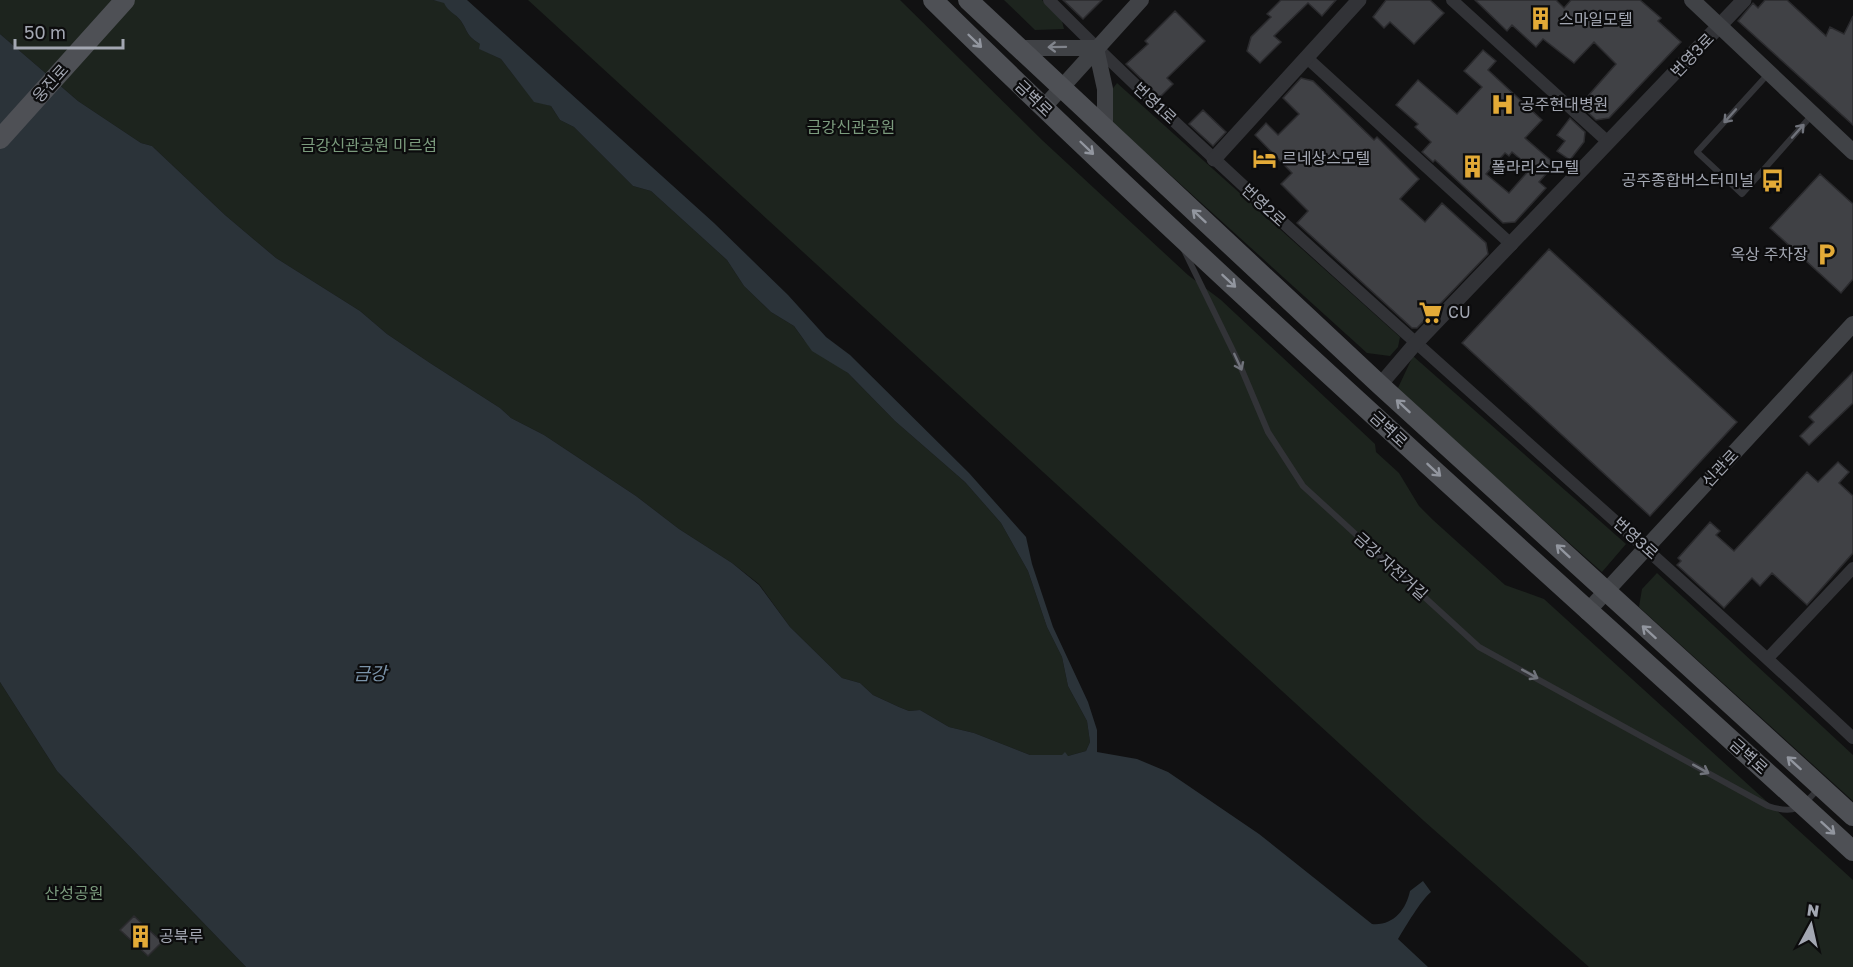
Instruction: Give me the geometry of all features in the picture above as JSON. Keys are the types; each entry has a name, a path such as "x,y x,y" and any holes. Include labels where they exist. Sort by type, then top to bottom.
{"main road":[{"name":"웅진로","path":"0,139 124,0"},
{"name":"금벽로","path":"933,0 1177,234 1587,612 1853,851"},
{"name":"금벽로","path":"968,0 1380,385 1853,816"},
{"path":"1044,107 1141,0"},
{"path":"1692,0 1853,152"},
{"path":"1019,48 1096,48"},
{"path":"1096,48 1105,89 1105,129"},
{"name":"신관로","path":"1587,612 1853,324"}],"street":[{"name":"번영1로","path":"1049,0 1096,48 1214,159"},
{"path":"1214,159 1359,0"},
{"path":"1452,0 1608,142"},
{"name":"번영3로","path":"1380,385 1415,344 1744,0"},
{"path":"1306,57 1512,244"},
{"name":"번영2로","path":"1214,159 1415,344"},
{"name":"번영3로","path":"1415,344 1647,548 1853,738"},
{"path":"1768,658 1853,568"}],"lane":[{"path":"1769,72 1697,152 1742,194 1813,114"},
{"name":"금강 자전거길","path":"1177,234 1269,432 1303,486 1479,647 1768,806 1785,812 1803,806"},
{"path":"1803,806 1820,786"}],"green space":[{"name":"금강신관공원 미르섬","path":"0,0 433,0 444,2 480,44 480,49 501,59 534,101 551,106 560,120 574,127 633,186 651,191 727,260 744,286 771,312 794,326 804,340 848,373 895,421 965,482 1001,523 1028,571 1047,627 1062,657 1068,686 1087,721 1090,742 1086,751 1068,756 1030,755 974,733 949,727 920,710 909,711 899,707 873,695 860,683 842,678 790,627 759,584 732,563 679,529 636,496 544,435 511,418 500,408 387,334 360,311 276,258 225,215 152,146 141,143 78,101 0,34"},
{"name":"금강신관공원","path":"528,0 900,0 1042,140 1188,275 1221,300 1375,444 1376,452 1399,473 1419,506 1433,520 1505,585 1544,599 1853,880 1853,967 1589,967 1424,821"},
{"path":"1004,0 1042,0 1062,21 1064,29 1035,30"},
{"path":"1117,83 1400,337 1398,347 1390,356 1367,353 1112,122 1108,95"},
{"path":"1413,356 1626,544 1602,572 1397,390"},
{"path":"1657,573 1853,755 1853,801 1639,607 1642,589"},
{"name":"산성공원","path":"0,682 57,771 246,967 0,967"}],"water":[{"name":"금강","path":"433,0 467,0 714,223 788,295 826,337 850,355 969,473 1026,537 1032,564 1053,627 1088,702 1097,730 1097,752 1137,759 1168,772 1259,834 1372,924 1386,922 1397,915 1402,910 1410,891 1423,881 1431,892 1418,907 1398,939 1428,967 246,967 57,771 0,682 0,34 78,101 141,143 152,146 225,215 276,258 360,311 387,334 500,408 511,418 544,435 732,563 759,585 790,627 842,678 860,683 873,695 899,707 909,711 920,710 949,727 974,733 1030,755 1062,755 1065,752 1068,756 1086,751 1090,742 1087,721 1068,686 1062,657 1047,627 1028,571 1001,523 965,482 895,421 848,373 812,351 794,326 771,312 744,286 727,260 651,191 633,186 574,127 560,120 551,106 534,102 501,59 479,49 480,44 470,35 459,18 444,3"}],"building":[{"path":"1063,0 1102,0 1083,19"},
{"path":"1281,0 1336,0 1322,16 1308,3 1274,36 1281,42 1260,63 1247,51 1251,37 1271,17 1267,14"},
{"path":"1386,0 1430,0 1444,13 1414,44 1390,22 1384,28 1373,17"},
{"path":"1475,0 1556,0 1564,8 1571,0 1640,0 1661,18 1658,21 1681,42 1609,118 1596,120 1580,105 1616,64 1594,42 1574,63 1543,39 1536,47 1512,25 1507,31"},
{"path":"1765,0 1787,0 1826,36 1830,27 1844,34 1853,16 1853,125 1738,21 1753,3 1758,8"},
{"path":"1175,11 1205,41 1167,78 1173,84 1160,97 1126,64 1148,44 1145,41"},
{"path":"1483,50 1496,61 1488,70 1542,120 1525,138 1555,164 1539,182 1546,188 1515,222 1503,223 1435,160 1433,162 1422,152 1431,142 1415,127 1418,124 1396,105 1418,80 1457,114 1482,87 1464,71","holes":["1512,152 1531,168 1509,193 1486,174 1505,153 1509,156"]},
{"path":"1301,78 1313,81 1374,140 1377,137 1419,179 1400,199 1425,222 1442,203 1486,243 1488,254 1417,328 1412,328 1297,223 1308,211 1281,184 1292,173 1255,135 1266,123 1278,135 1299,114 1283,98"},
{"path":"1203,110 1226,132 1213,146 1189,124"},
{"path":"1570,118 1585,132 1584,142 1570,160 1557,151 1565,141 1557,135"},
{"name":"옥상 주차장","path":"1820,174 1853,204 1853,279 1841,293 1770,228"},
{"path":"1549,249 1737,422 1650,516 1462,343"},
{"path":"1853,372 1853,403 1809,445 1800,436 1814,422 1809,417"},
{"path":"1838,462 1849,472 1839,483 1853,496 1853,553 1807,605 1772,573 1760,586 1752,578 1724,608 1677,565 1681,561 1678,558 1710,522 1720,531 1716,535 1734,551 1807,472 1818,482"},
{"name":"공북루","path":"134,916 162,942 148,956 120,930"}],"place":[{"name":"스마일모텔","path":"1541,19"},
{"name":"공주현대병원","path":"1502,104"},
{"name":"르네상스모텔","path":"1264,158"},
{"name":"폴라리스모텔","path":"1473,167"},
{"name":"공주종합버스터미널","path":"1772,180"},
{"name":"옥상 주차장","path":"1826,254"},
{"name":"CU","path":"1430,312"},
{"name":"공북루","path":"141,936"}]}
